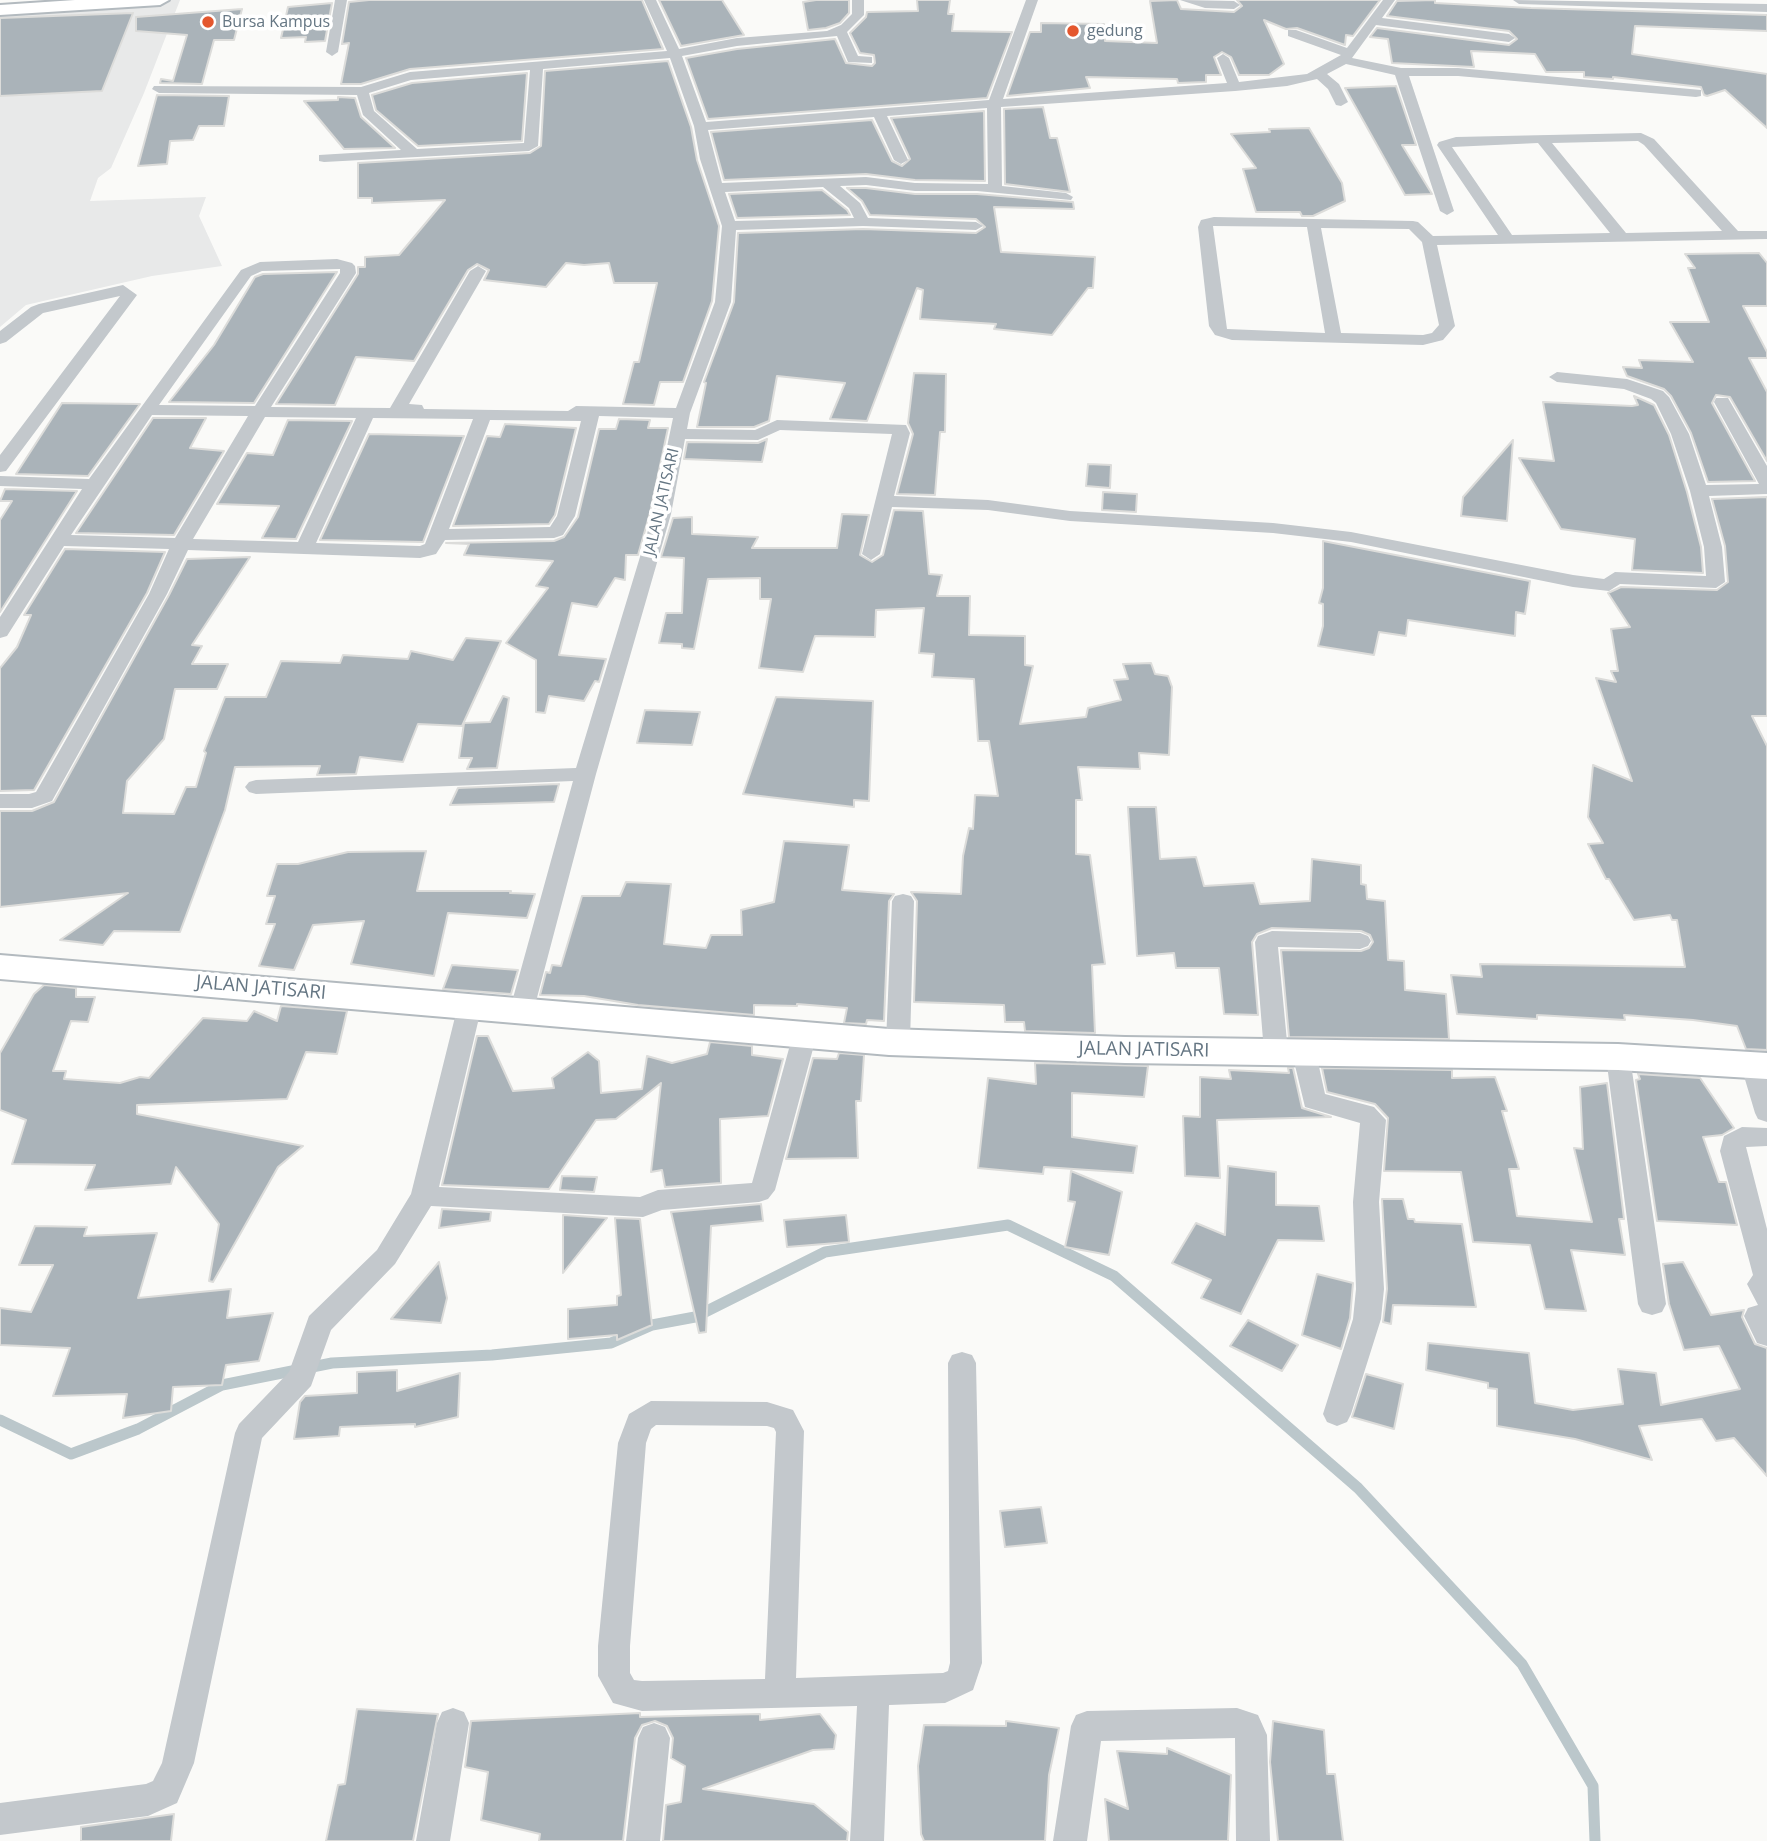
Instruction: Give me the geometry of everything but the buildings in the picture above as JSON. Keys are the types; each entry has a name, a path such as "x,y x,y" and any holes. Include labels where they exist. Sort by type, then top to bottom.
{"street":[{"path":"0,10 160,0"},
{"path":"332,52 341,0"},
{"name":"JALAN JATISARI","path":"522,1009 585,774 662,514 681,413 723,302 729,226 707,159 701,126 675,54 650,0"},
{"path":"159,89 362,91 410,76 675,54 737,42 829,35 858,15 858,0"},
{"path":"995,189 994,106 1032,0"},
{"path":"1186,0 1210,5 1234,5"},
{"path":"701,126 1287,82 1318,74 1346,57 1389,0"},
{"path":"1519,0 1726,3 1767,8"},
{"path":"1373,21 1509,38"},
{"path":"839,30 853,59 867,60"},
{"path":"1292,33 1346,57 1401,72 1458,72 1696,93"},
{"path":"1223,58 1235,87"},
{"path":"324,158 530,146 537,64"},
{"path":"1401,72 1447,211"},
{"path":"1318,74 1334,87 1341,102"},
{"path":"362,91 368,112 413,153"},
{"path":"879,114 901,160"},
{"path":"1509,241 1444,145 1456,141 1641,137 1649,142 1734,236"},
{"path":"1541,138 1622,238"},
{"path":"716,188 866,181 915,187 995,189 1066,197"},
{"path":"827,183 855,206 863,222"},
{"path":"729,226 863,222 976,226"},
{"path":"1313,222 1334,336"},
{"path":"1313,222 1413,225 1429,241 1447,326 1442,334 1423,340 1232,335 1221,332 1217,326 1206,223 1313,222"},
{"path":"1429,241 1767,235"},
{"path":"0,632 56,540 145,410 250,270 260,267 345,264 348,273 181,544 158,594 44,796 32,801 0,801"},
{"path":"478,271 398,409 681,413"},
{"path":"0,340 37,310 114,292 128,292 130,295 0,467"},
{"path":"37,310 116,314"},
{"path":"882,501 988,505 1070,516 1273,528 1351,537 1573,581 1609,585 1615,578 1716,582 1713,547 1699,491 1681,433 1668,409 1657,395 1627,384 1557,377"},
{"path":"1722,402 1767,482"},
{"path":"145,410 591,416 566,516 557,531 548,534 438,535"},
{"path":"304,549 367,413"},
{"path":"56,540 420,552 433,548 483,415"},
{"path":"677,434 758,435 765,434 776,425 898,428 901,433 871,554"},
{"path":"0,481 94,484"},
{"path":"1699,491 1767,489"},
{"path":"256,787 585,774"},
{"path":"898,1042 903,901"},
{"path":"1338,1414 1367,1319 1370,1289 1366,1202 1373,1120 1365,1113 1314,1101 1290,1053 1266,942 1272,939 1360,941"},
{"name":"JALAN JATISARI","path":"0,967 898,1042 1290,1053 1618,1057 1760,1066"},
{"path":"0,1819 148,1800 165,1792 178,1763 245,1444 257,1422 305,1364 319,1324 386,1257 424,1196 470,1005"},
{"path":"424,1196 643,1207 657,1200 759,1192 766,1184 805,1034"},
{"path":"1618,1057 1652,1304"},
{"path":"1760,1066 1767,1113"},
{"path":"1767,1137 1741,1136 1733,1143 1767,1278 1760,1284 1767,1297"},
{"path":"1767,1314 1758,1317 1767,1335"},
{"path":"780,1692 790,1431 783,1419 767,1414 652,1413 639,1422 632,1443 614,1646 614,1676 624,1693 642,1696 945,1688 962,1680 966,1663 962,1363"},
{"path":"867,1841 874,1691"},
{"path":"433,1841 453,1723"},
{"path":"1070,1841 1087,1726 1237,1723 1247,1726 1251,1735 1252,1841"},
{"path":"643,1841 654,1738"}],"shaded area":[{"path":"180,0 111,168 98,178 90,201 206,197 199,216 222,266 152,276 26,305 0,327 0,10"}],"waterway":[{"path":"0,1420 71,1454 138,1429 222,1385 332,1363 492,1355 611,1343 652,1325 695,1317 825,1252 1008,1225 1114,1276 1358,1488 1522,1664 1593,1786 1595,1841"}],"place":[{"name":"Bursa Kampus","path":"208,22"},
{"name":"gedung","path":"1073,31"}]}
